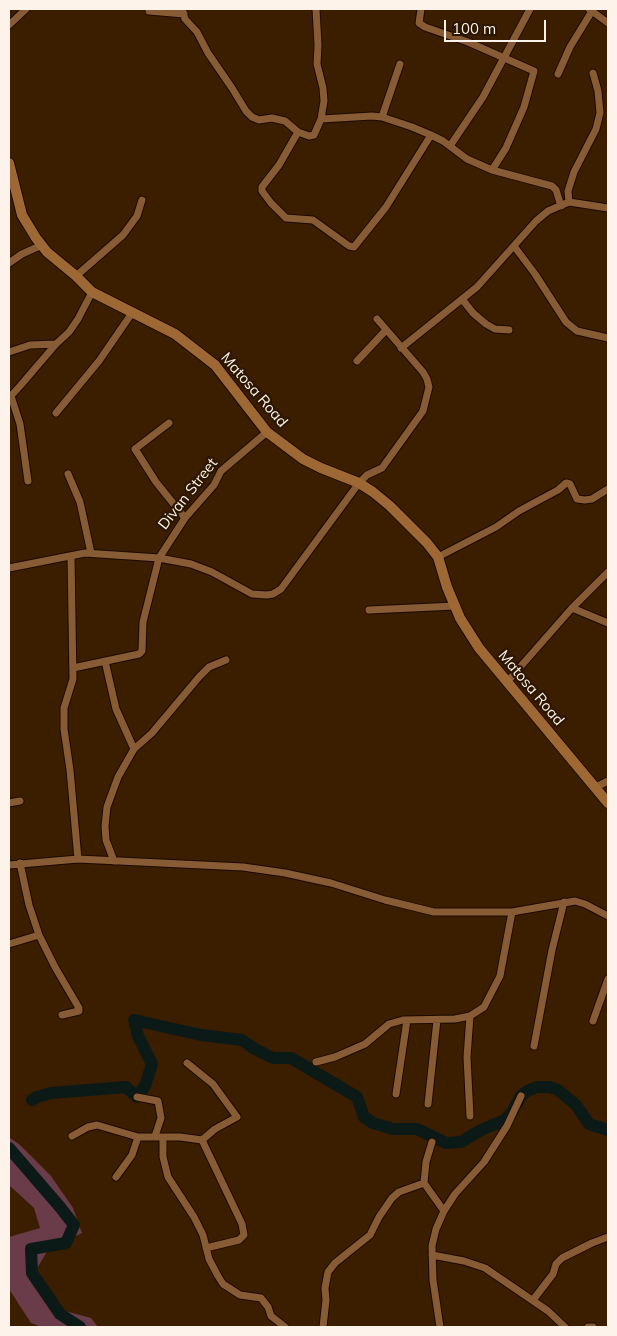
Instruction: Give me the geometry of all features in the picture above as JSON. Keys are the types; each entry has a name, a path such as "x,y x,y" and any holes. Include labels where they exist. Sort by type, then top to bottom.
{"street":[{"path":"9,26 26,9"},
{"path":"149,11 183,11 185,19 198,32 208,53 246,111 252,117 259,120 272,118 285,121 298,132 309,136 314,135 321,119 323,94 317,64 316,9"},
{"path":"421,9 419,23 424,27 468,42 533,69 534,76 524,107 506,148 492,170"},
{"path":"450,146 483,97 530,9"},
{"path":"558,74 590,10 608,23"},
{"path":"382,117 400,64"},
{"path":"569,202 568,191 574,172 596,129 600,112 598,91 593,73"},
{"path":"321,119 372,116 382,117 412,127 450,146 467,159 492,170 552,186 556,190 561,206"},
{"path":"298,132 279,165 262,188 262,191 270,203 286,218 313,220 349,246 354,247 386,207 431,135"},
{"name":"Matosa Road","path":"9,162 13,199 36,238 47,252 92,292 175,334 215,365 267,432 303,459 359,483 390,506 427,543 438,558 460,618 479,648 608,803"},
{"path":"76,276 123,235 137,216 142,200"},
{"path":"401,348 483,280 542,216 569,202 608,208"},
{"path":"9,263 22,254 42,245"},
{"path":"514,246 535,274 566,322 577,331 608,338"},
{"path":"28,481 20,424 10,397 56,344 69,332 92,292"},
{"path":"462,299 473,313 486,324 494,329 509,330"},
{"path":"56,414 99,361 132,313"},
{"path":"9,568 91,553 158,558 191,564 212,572 252,594 273,594 281,589 359,483 367,475 382,468 423,411 427,400 427,379 377,319"},
{"path":"357,361 386,330"},
{"path":"9,352 30,345 56,344"},
{"path":"169,423 135,449 156,482 185,518"},
{"name":"Divan Street","path":"158,558 185,518 214,486 221,471 267,432"},
{"path":"68,474 80,502 91,553"},
{"path":"438,558 496,527 519,511 558,490 566,483 570,484 577,499 592,499 608,489"},
{"path":"70,556 73,679 64,708 64,729 70,770 78,859"},
{"path":"73,668 139,654 142,651 143,622 158,558"},
{"path":"507,682 572,608 608,572"},
{"path":"369,610 455,606"},
{"path":"572,608 608,623"},
{"path":"114,861 106,840 105,826 107,807 118,777 134,749 152,733 199,676 210,667 226,660"},
{"path":"105,661 116,709 134,749"},
{"path":"596,787 608,781"},
{"path":"9,803 20,800"},
{"path":"9,865 78,859 252,868 285,872 332,883 359,890 385,900 434,912 512,912 574,901 585,904 608,916"},
{"path":"20,863 28,905 39,935 55,967 80,1008 79,1011 62,1015"},
{"path":"534,1046 552,950 564,902"},
{"path":"316,1062 335,1057 365,1044 389,1024 407,1020 455,1019 470,1016 484,1007 500,976 512,912"},
{"path":"9,944 39,935"},
{"path":"593,1021 608,979"},
{"path":"470,1016 467,1057 470,1116"},
{"path":"396,1094 407,1020"},
{"path":"428,1104 437,1020"},
{"path":"72,1136 88,1126 97,1125 138,1137 159,1136 202,1140 215,1129 237,1117 213,1084 187,1063"},
{"path":"440,1327 433,1280 432,1255 434,1238 444,1211 455,1194 484,1162 507,1126 521,1096"},
{"path":"137,1097 158,1101 161,1118 159,1136 168,1177 194,1217 203,1236 209,1258 223,1284 240,1295 261,1298 266,1303 271,1316 285,1327"},
{"path":"116,1177 123,1170 132,1155 138,1137"},
{"path":"202,1140 238,1216 244,1235 240,1240 206,1248"},
{"path":"432,1142 426,1162 424,1183 444,1211"},
{"path":"323,1327 325,1288 328,1272 335,1263 370,1235 378,1217 392,1198 399,1192 424,1183"},
{"path":"534,1300 553,1274 556,1264 562,1258 608,1237"},
{"path":"432,1255 478,1265 534,1300 565,1327"},
{"path":"588,1327 593,1327"}],"shaded area":[{"path":"9,1137 20,1145 51,1176 73,1208 82,1233 48,1250 33,1275 65,1311 91,1318 98,1327 42,1327 31,1323 9,1289 9,1237 40,1228 34,1208 9,1185"}],"waterway":[{"path":"32,1100 51,1093 126,1087 137,1097 145,1086 152,1064 138,1036 134,1020 201,1035 242,1040 273,1058 291,1058 357,1097 364,1117 373,1123 393,1129 417,1129 446,1143 461,1142 481,1130 505,1120 521,1096 537,1087 550,1087 558,1090 576,1105 589,1124 608,1130"},
{"path":"9,1148 74,1225 66,1243 31,1249 32,1273 60,1314 80,1327"}]}
